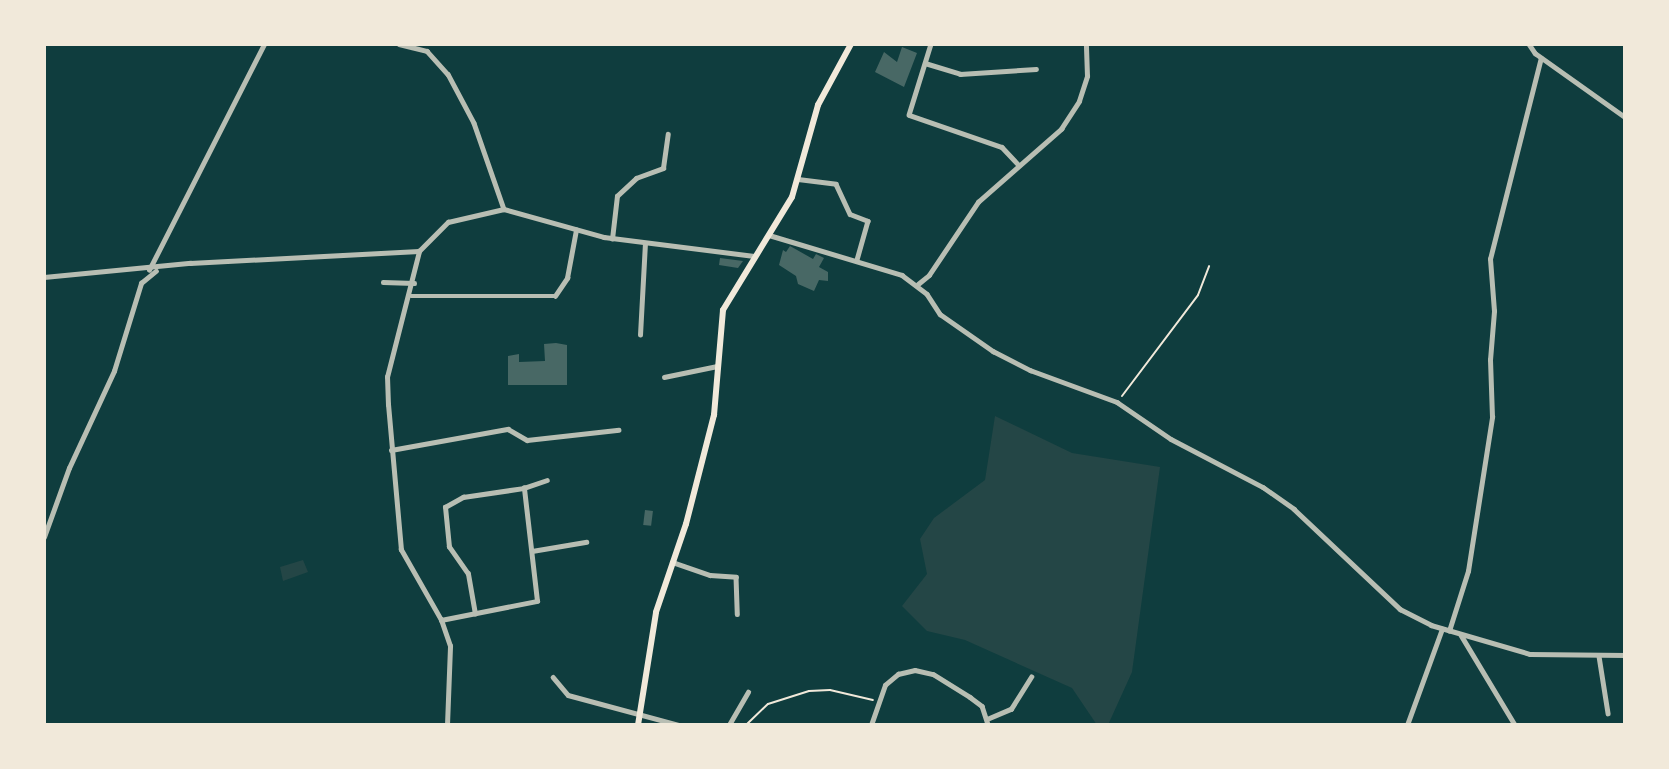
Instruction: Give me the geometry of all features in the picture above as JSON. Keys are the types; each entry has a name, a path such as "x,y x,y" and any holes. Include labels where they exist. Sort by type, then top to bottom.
{"main road":[{"path":"638,725 656,612 686,524 713,415 723,310 798,179 818,105 851,44"}],"street":[{"path":"149,270 264,44"},
{"path":"399,44 427,51 448,74 474,123 504,209"},
{"path":"931,44 909,115 992,142 1008,151 1018,164"},
{"path":"918,284 929,275 978,202 1018,164 1061,129 1079,101 1087,76 1086,44"},
{"path":"1529,44 1541,58 1625,117"},
{"path":"1449,631 1468,570 1492,417 1490,360 1494,311 1490,259 1541,58"},
{"path":"925,63 960,74 1036,69"},
{"path":"612,239 617,196 636,178 663,168 668,134"},
{"path":"798,179 836,184 850,214 868,221 857,260"},
{"path":"447,725 451,665 441,620 401,550 391,450 387,377 411,296 419,251 448,222 484,211 504,209 612,239 754,256"},
{"path":"411,296 555,296 566,278 576,230"},
{"path":"768,235 857,260 918,284 940,314 993,351 1030,370 1117,402 1171,439 1263,487 1294,509 1401,609 1442,629 1530,654 1625,655"},
{"path":"640,335 645,244"},
{"path":"44,277 149,270 230,260 419,251"},
{"path":"44,537 69,468 114,371 141,283 160,268"},
{"path":"383,282 414,283"},
{"path":"664,377 717,366"},
{"path":"391,450 508,429 527,440 618,430"},
{"path":"475,614 468,574 449,547 445,507 463,497 524,488 547,480"},
{"path":"441,620 535,604 524,488"},
{"path":"532,551 586,542"},
{"path":"671,562 710,575 736,578 737,614"},
{"path":"1407,725 1442,629"},
{"path":"1460,635 1515,725"},
{"path":"1599,656 1608,713"},
{"path":"872,725 885,685 898,674 923,670 976,702 988,722 1011,709 1031,677"},
{"path":"553,677 568,695 679,725"},
{"path":"729,725 748,692"}],"path":[{"path":"1117,402 1198,295 1209,266"},
{"path":"746,725 768,704 809,691 830,690 878,702"}],"shaded area":[{"path":"995,416 1072,453 1160,467 1132,672 1108,725 1097,725 1072,688 965,640 927,631 902,606 927,574 920,539 934,518 985,480"},
{"path":"303,560 308,572 283,581 280,567"}],"building":[{"path":"902,47 917,53 904,87 875,72 884,52 897,62"},
{"path":"790,246 813,259 816,254 824,258 819,267 828,272 828,281 819,280 814,291 798,284 796,276 779,265 783,250 786,252"},
{"path":"720,258 743,261 738,268 719,265"},
{"path":"544,344 567,345 567,385 508,385 508,356 519,354 519,362 545,361"},
{"path":"645,510 653,511 651,526 643,525"}]}
